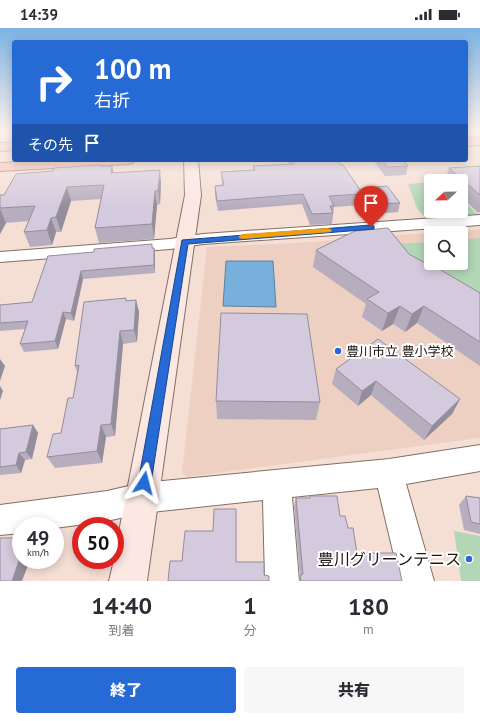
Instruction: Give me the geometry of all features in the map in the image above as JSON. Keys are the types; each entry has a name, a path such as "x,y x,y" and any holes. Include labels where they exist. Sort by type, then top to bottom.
{"highway":[{"path":"0,167 91,162"}],"main road":[{"path":"128,581 193,195 191,162"}],"street":[{"path":"0,257 480,220"},
{"path":"0,520 107,506 142,498 390,473 480,458"},
{"path":"390,473 417,581"},
{"path":"277,485 282,581"}],"shaded area":[{"name":"豊川市立 豊小学校","path":"480,229 480,438 187,477 182,473 207,247 297,243 424,233 424,270 468,270 468,230"}],"green space":[{"path":"424,183 424,216 417,208 408,184"},
{"path":"468,205 479,216 468,217"},
{"path":"425,218 453,218 427,220"},
{"path":"480,238 480,303 431,270 468,270 468,239"},
{"path":"424,242 424,265 393,244"},
{"name":"豊川グリーンテニス","path":"454,531 480,536 480,581 461,581"}],"water":[{"path":"226,261 273,261 276,307 223,306"}],"building":[{"path":"293,162 339,162 343,165 363,194 329,196 334,206 330,206 333,213 312,214 303,194 217,201 215,186 224,185 221,172 255,170 253,166 294,164"},
{"path":"384,162 405,162 408,166 388,167"},
{"path":"101,165 100,166 112,166 111,173 160,170 158,190 155,191 152,224 95,228 104,185 67,187 56,217 51,218 47,230 24,232 35,206 0,208 0,195 4,195 16,174 53,171 54,168"},
{"path":"480,166 480,195 468,185 468,174 456,174 449,168"},
{"path":"387,186 400,203 378,204 366,188"},
{"path":"388,228 409,254 424,262 424,270 441,270 480,293 480,342 424,306 412,314 400,306 388,313 367,299 379,292 316,250 355,231"},
{"path":"152,244 152,248 154,248 154,265 81,271 71,313 63,312 55,341 20,344 28,321 0,323 0,305 32,302 48,256 94,252 94,249"},
{"path":"126,298 126,301 136,300 134,330 120,331 111,424 101,425 97,451 47,457 53,434 61,433 68,398 73,398 79,365 75,366 84,302"},
{"path":"221,313 307,314 320,402 216,401"},
{"path":"378,339 460,399 432,426 376,381 362,391 336,369"},
{"path":"33,425 26,452 19,453 16,465 0,467 0,429"},
{"path":"310,496 337,496 340,516 345,516 348,528 353,528 357,553 396,553 402,581 301,581 300,576 303,574 296,498 310,498"},
{"path":"466,496 480,498 480,524 471,522"},
{"path":"214,509 236,509 236,562 264,562 264,575 269,576 269,581 168,581 170,561 182,561 185,531 213,531"},
{"path":"0,538 12,538 12,569 16,569 12,581 0,581"}],"slow traffic":[{"path":"242,237 328,230"}],"place":[{"name":"豊川市立 豊小学校","path":"338,351"},
{"name":"豊川グリーンテニス","path":"469,559"}],"route":[{"path":"144,483 184,242 371,227"}]}
